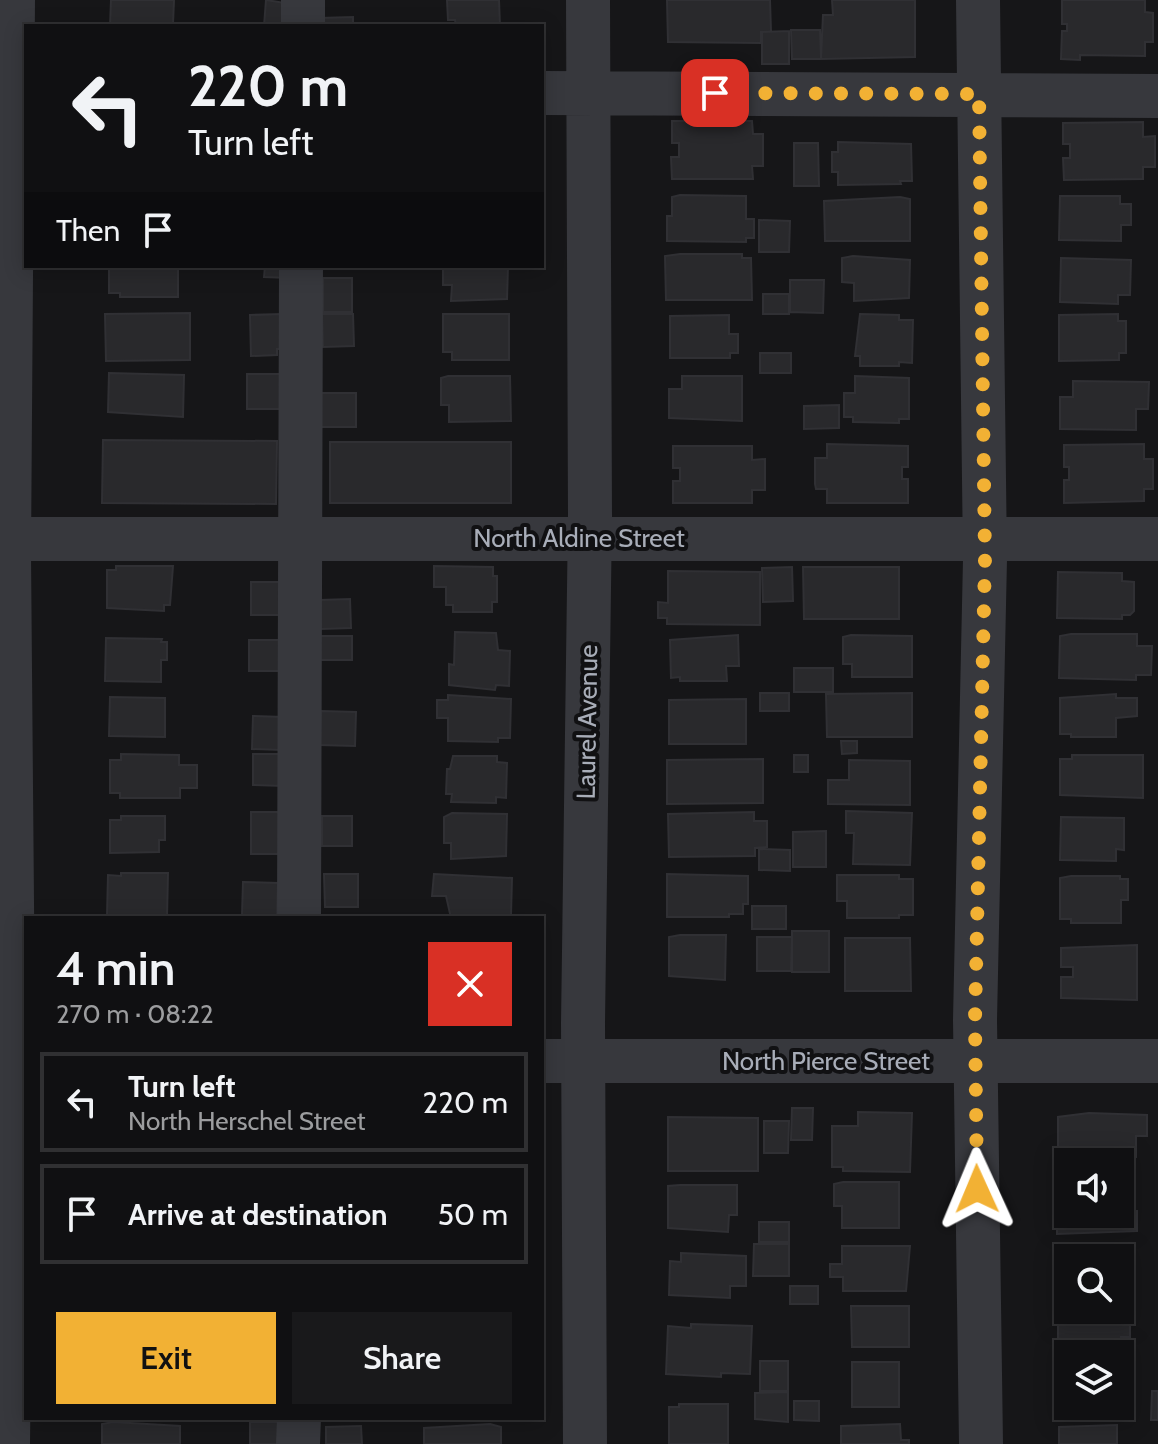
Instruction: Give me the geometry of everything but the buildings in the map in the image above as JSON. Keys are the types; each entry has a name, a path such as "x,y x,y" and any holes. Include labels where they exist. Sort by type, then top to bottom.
{"street":[{"path":"8,1444 13,1058 5,539 20,92 13,0"},
{"path":"303,0 303,24"},
{"name":"Laurel Avenue","path":"585,1444 563,1061 589,537 588,0"},
{"path":"978,0 984,539 975,1061 981,1444"},
{"path":"544,93 1158,96"},
{"path":"299,916 301,268"},
{"name":"North Aldine Street","path":"5,539 1158,539"},
{"name":"North Pierce Street","path":"563,1061 1158,1061"},
{"path":"298,1444 299,1420"}],"route":[{"path":"715,93 979,94 985,559 975,1020 977,1189"}]}
